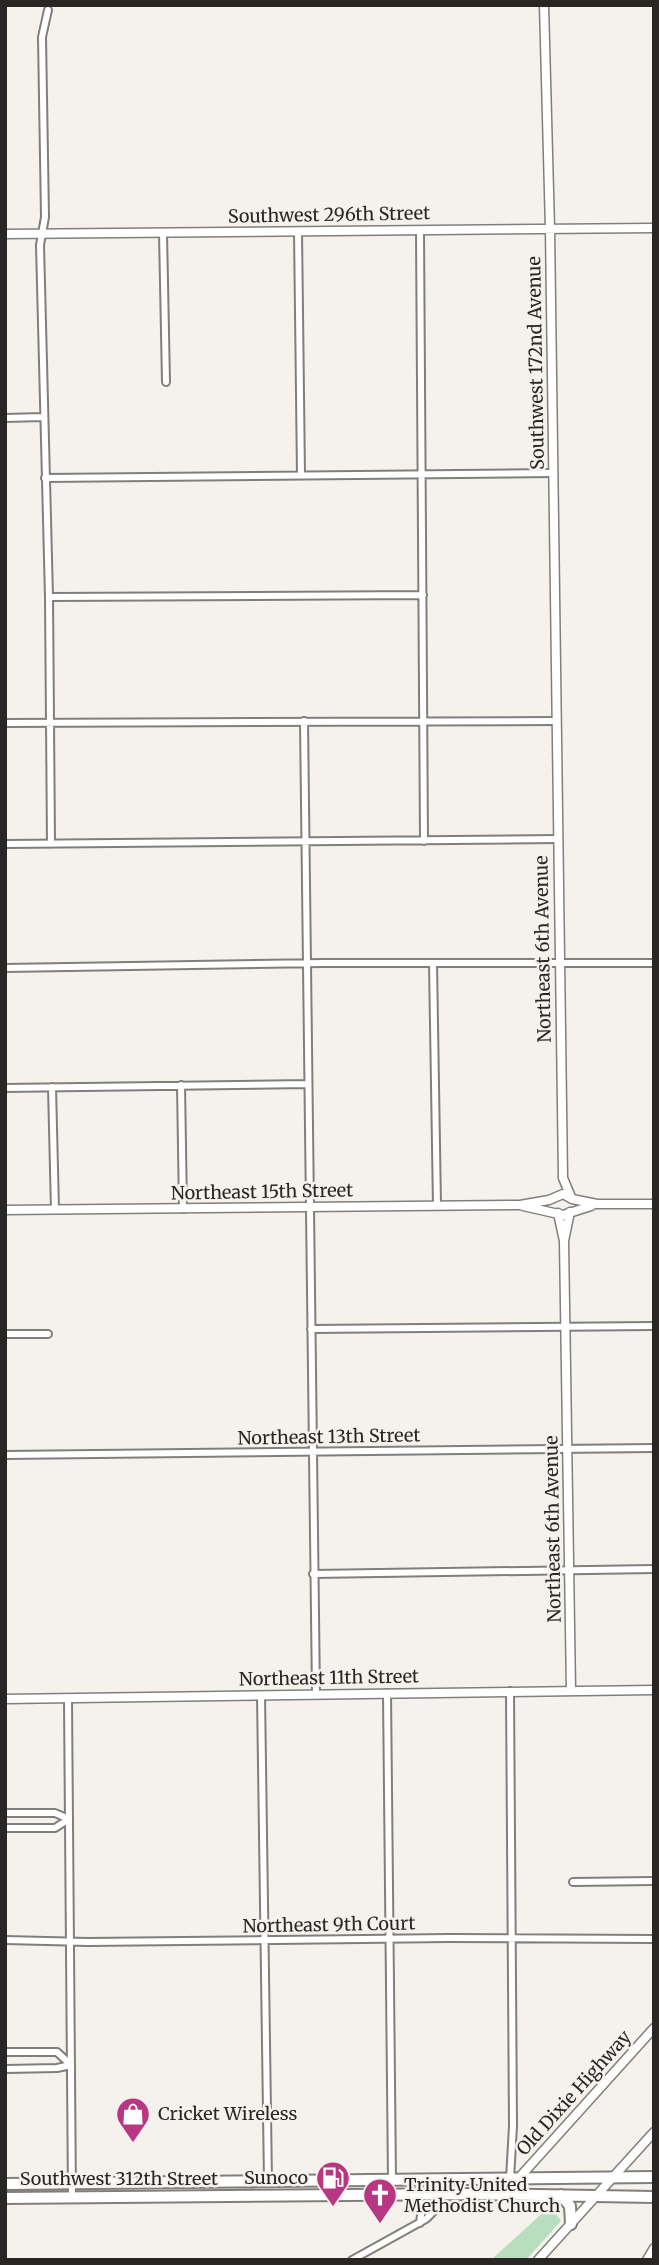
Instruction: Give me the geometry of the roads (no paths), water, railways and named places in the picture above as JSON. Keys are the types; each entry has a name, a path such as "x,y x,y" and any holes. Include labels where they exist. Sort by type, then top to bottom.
{"highway":[{"name":"Southwest 312th Street","path":"5,2184 654,2177"},
{"path":"504,2194 514,2179"},
{"name":"Southwest 312th Street","path":"5,2198 410,2194 654,2197"},
{"path":"561,2195 570,2206 571,2224"}],"street":[{"name":"Southwest 172nd Avenue","path":"544,5 550,229 556,721"},
{"path":"48,10 42,37 45,217 40,244 49,597 51,844"},
{"name":"Southwest 296th Street","path":"5,234 654,228"},
{"path":"420,230 424,841"},
{"path":"298,231 301,475"},
{"path":"163,233 166,382"},
{"path":"5,418 43,417"},
{"path":"45,478 553,473"},
{"path":"49,597 423,595"},
{"path":"304,721 316,1695"},
{"path":"5,723 556,721"},
{"name":"Northeast 6th Avenue","path":"556,721 563,1178 571,1198"},
{"path":"5,844 558,839"},
{"path":"5,968 306,963 654,963"},
{"path":"433,963 437,1206"},
{"path":"5,1088 308,1084"},
{"path":"181,1085 183,1209"},
{"path":"52,1087 55,1210"},
{"name":"Northeast 6th Avenue","path":"556,1197 563,1178"},
{"path":"597,1204 563,1215 557,1213 552,1205 556,1197 563,1194 597,1204 654,1204"},
{"name":"Northeast 15th Street","path":"5,1210 520,1205 556,1197"},
{"path":"570,1212 573,1205 571,1198"},
{"name":"Northeast 15th Street","path":"520,1205 557,1213"},
{"name":"Northeast 6th Avenue","path":"570,1212 564,1241 571,1691"},
{"name":"Northeast 6th Avenue","path":"557,1213 564,1241"},
{"path":"311,1329 654,1326"},
{"path":"5,1334 48,1334"},
{"name":"Northeast 13th Street","path":"5,1455 654,1448"},
{"path":"313,1574 654,1569"},
{"name":"Northeast 11th Street","path":"5,1699 654,1690"},
{"path":"510,1691 514,2179"},
{"path":"387,1693 392,2180"},
{"path":"261,1695 268,2182"},
{"path":"68,1699 72,2197"},
{"path":"5,1813 55,1813 69,1819"},
{"path":"5,1829 55,1828 69,1819"},
{"path":"573,1882 654,1881"},
{"name":"Northeast 9th Court","path":"5,1940 654,1939"},
{"name":"Old Dixie Highway","path":"514,2179 654,2028"},
{"path":"5,2052 57,2052 71,2065"},
{"path":"5,2069 57,2068 71,2065"},
{"path":"538,2260 654,2132"},
{"path":"410,2194 422,2207 420,2223"},
{"path":"352,2260 420,2223 433,2212 440,2194"},
{"path":"647,2260 654,2248"}],"place":[{"name":"Cricket Wireless","path":"133,2144"},
{"name":"Sunoco","path":"333,2208"},
{"name":"Trinity United Methodist Church","path":"380,2225"}]}
